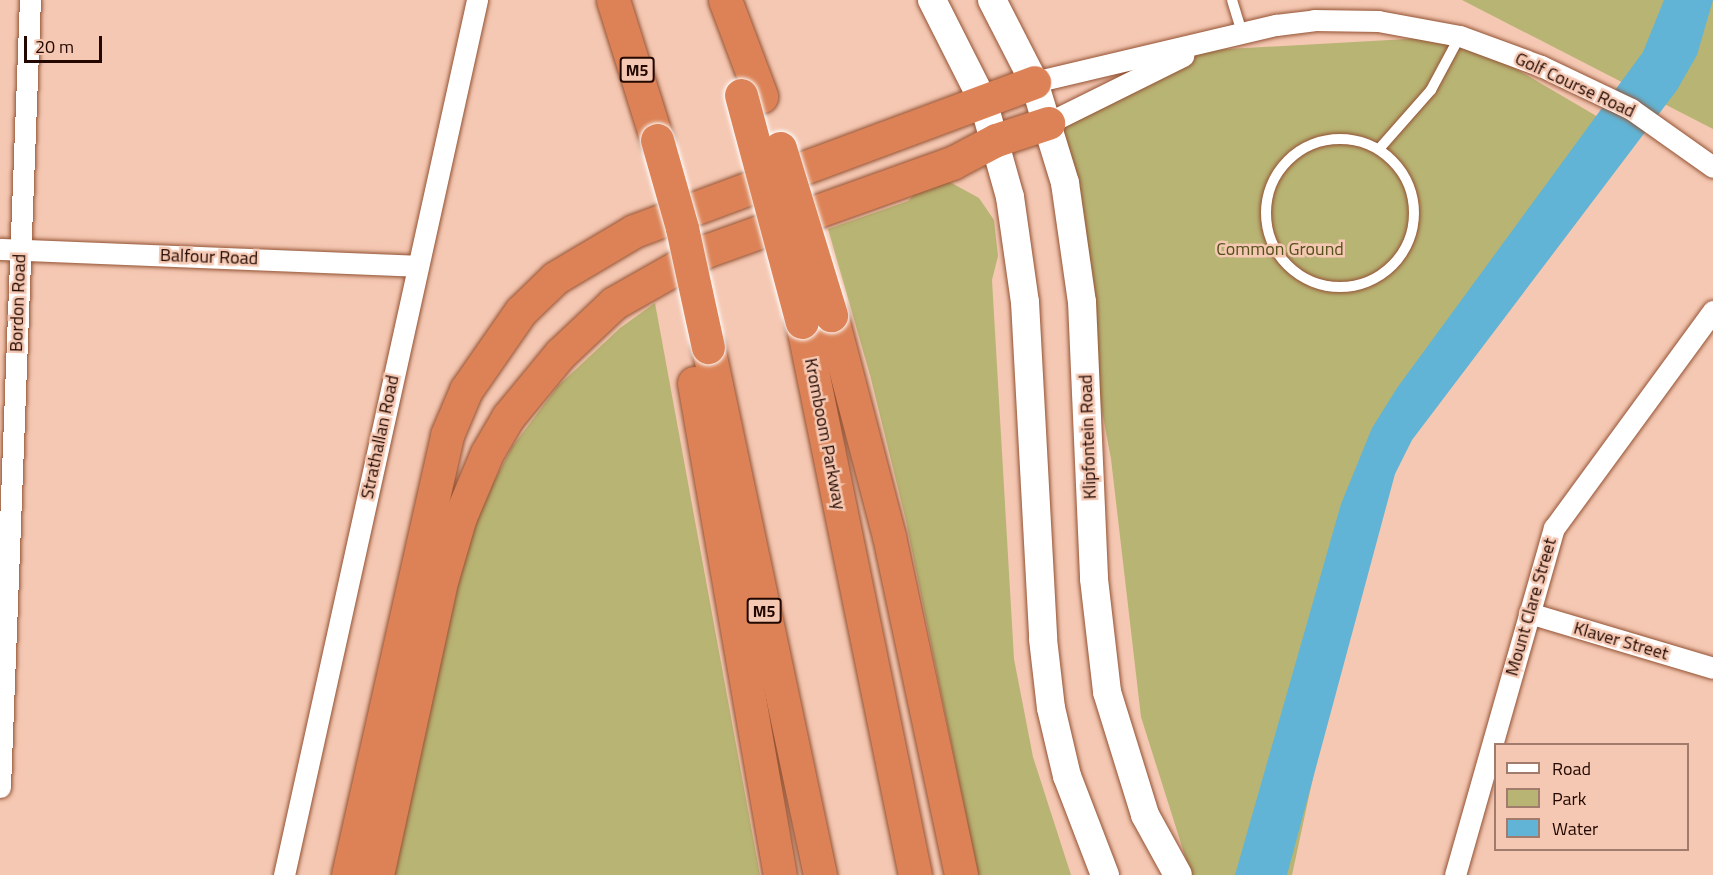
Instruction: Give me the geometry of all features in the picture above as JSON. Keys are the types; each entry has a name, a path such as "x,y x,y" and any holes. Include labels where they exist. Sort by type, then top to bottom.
{"highway":[{"name":"M5","path":"614,0 659,147 699,350 820,875"},
{"name":"Kromboom Parkway","path":"709,0 751,95 817,319 915,875"},
{"path":"725,0 751,95"},
{"path":"348,875 447,435 466,390 521,311 555,278 634,231 1034,82"},
{"path":"376,875 442,578 460,517 487,453 538,380 614,303 706,251 954,162 996,140 1048,123"},
{"path":"817,319 889,536 961,875"},
{"path":"699,350 780,875"}],"main road":[{"path":"932,0 983,101 996,140 1010,197 1025,302 1043,639 1051,708 1067,776 1105,875"},
{"name":"Klipfontein Road","path":"992,0 1034,82 1065,183 1078,257 1098,630 1107,692 1146,814 1178,875"}],"street":[{"name":"Bordon Road","path":"0,787 10,249 30,0"},
{"name":"Strathallan Road","path":"284,875 477,0"},
{"name":"Golf Course Road","path":"1034,82 1276,25 1347,19 1405,25 1460,36 1601,93 1665,131 1713,166"},
{"name":"Golf Course Road","path":"1048,123 1213,41"},
{"name":"Balfour Road","path":"10,249 418,266"},
{"name":"Mount Clare Street","path":"1455,875 1546,548 1565,508 1713,311"},
{"name":"Klaver Street","path":"1529,613 1713,668"}],"lane":[{"path":"1232,0 1242,32"},
{"path":"1379,149 1431,90 1460,36"},
{"path":"1335,139 1358,140 1379,149 1403,174 1415,207 1413,230 1404,252 1389,269 1369,282 1347,287 1323,285 1302,276 1284,261 1271,242 1266,219 1268,196 1276,174 1292,156 1312,144 1335,139"}],"green space":[{"path":"1462,0 1713,0 1713,129"},
{"name":"Common Ground","path":"1460,36 1622,131 1383,453 1292,875 1191,875 1141,717 1111,459 1048,123 1193,51"},
{"path":"948,181 979,198 994,220 998,256 992,280 1014,659 1033,757 1071,875 978,875 906,521 870,375 828,229 908,201 916,192"},
{"path":"655,303 760,875 392,875 469,537 481,506 512,447 558,386 620,328"}],"water":[{"path":"1664,0 1713,0 1697,55 1677,90 1412,440 1395,474 1287,875 1235,875 1341,504 1372,428 1397,388 1643,52"}]}
